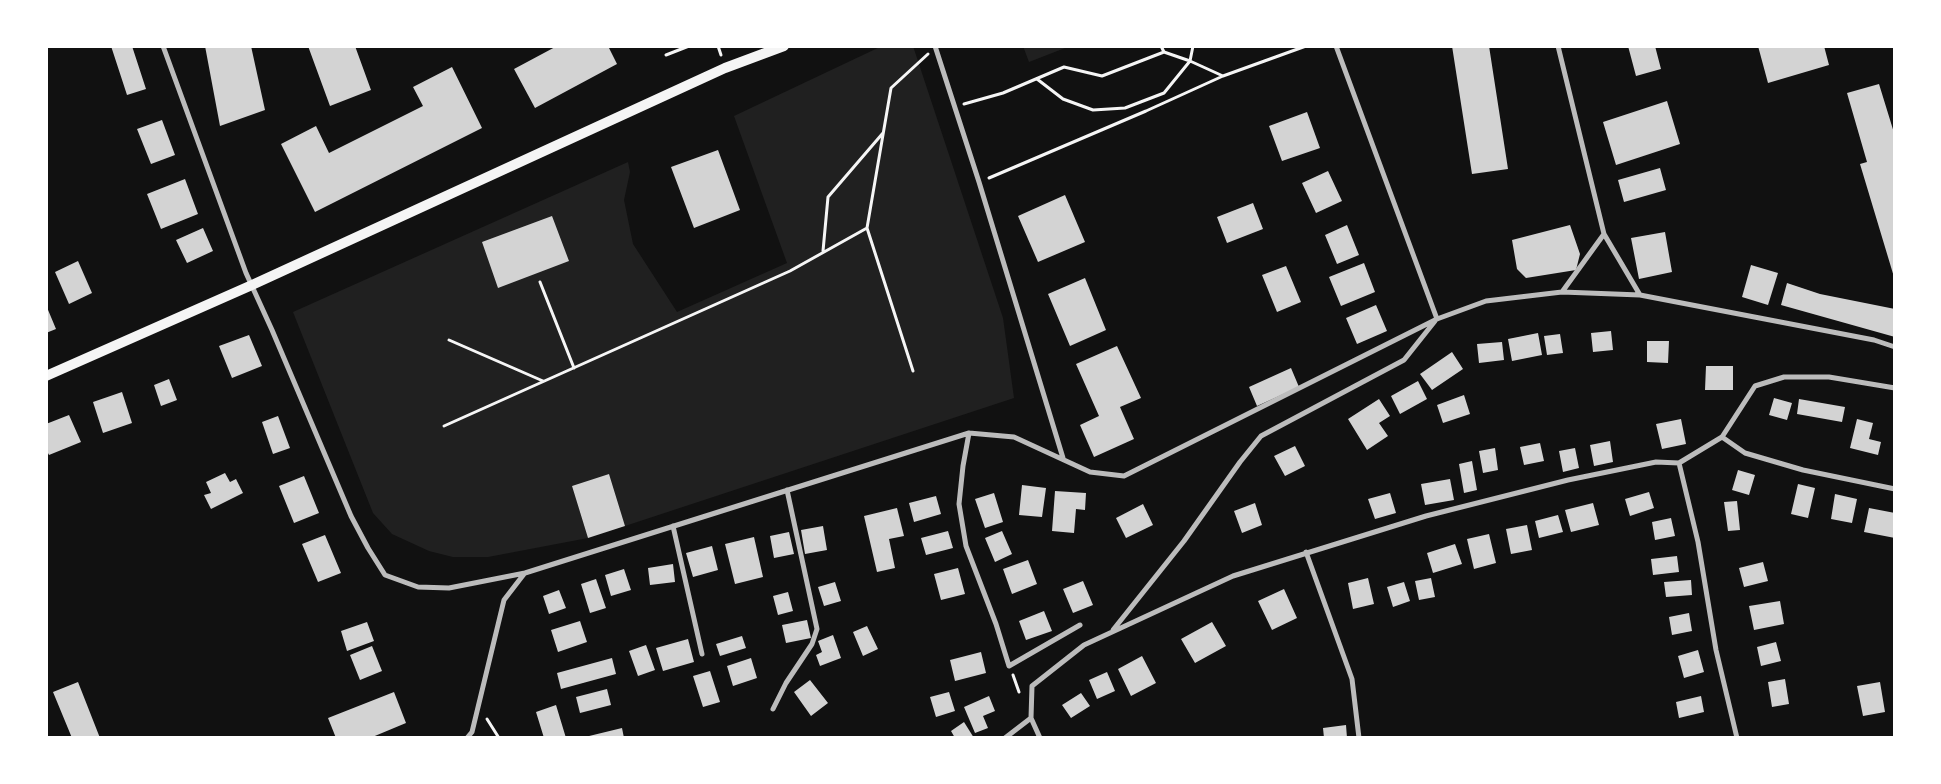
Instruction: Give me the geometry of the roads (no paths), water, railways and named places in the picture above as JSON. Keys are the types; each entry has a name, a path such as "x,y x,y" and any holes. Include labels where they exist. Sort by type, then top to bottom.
{"main road":[{"path":"46,376 252,285 725,68 784,46"}],"street":[{"path":"163,46 252,285 351,516 385,575 418,587 449,588 525,573 969,433 1014,437 1090,472 1124,476 1437,319 1486,301 1562,292 1640,295 1874,340 1895,347"},
{"path":"1336,46 1437,319"},
{"path":"1558,46 1604,234 1640,295"},
{"path":"935,47 979,182 1063,458"},
{"path":"1562,292 1604,234"},
{"path":"1112,631 1184,541 1240,462 1261,436 1404,360 1437,319"},
{"path":"1040,738 1031,718 1032,686 1084,645 1233,576 1426,516 1568,480 1656,462 1679,462 1722,437 1755,386 1784,377 1829,377 1895,388"},
{"path":"969,433 959,504 966,546 996,624 1009,666 1080,625"},
{"path":"1722,437 1745,453 1803,470 1895,489"},
{"path":"1679,462 1698,542 1716,650 1737,738"},
{"path":"772,709 812,644 817,629 787,490"},
{"path":"673,526 702,654"},
{"path":"1306,552 1352,679 1359,738"},
{"path":"467,738 472,732 504,600 525,573"},
{"path":"1005,738 1031,718"}]}
